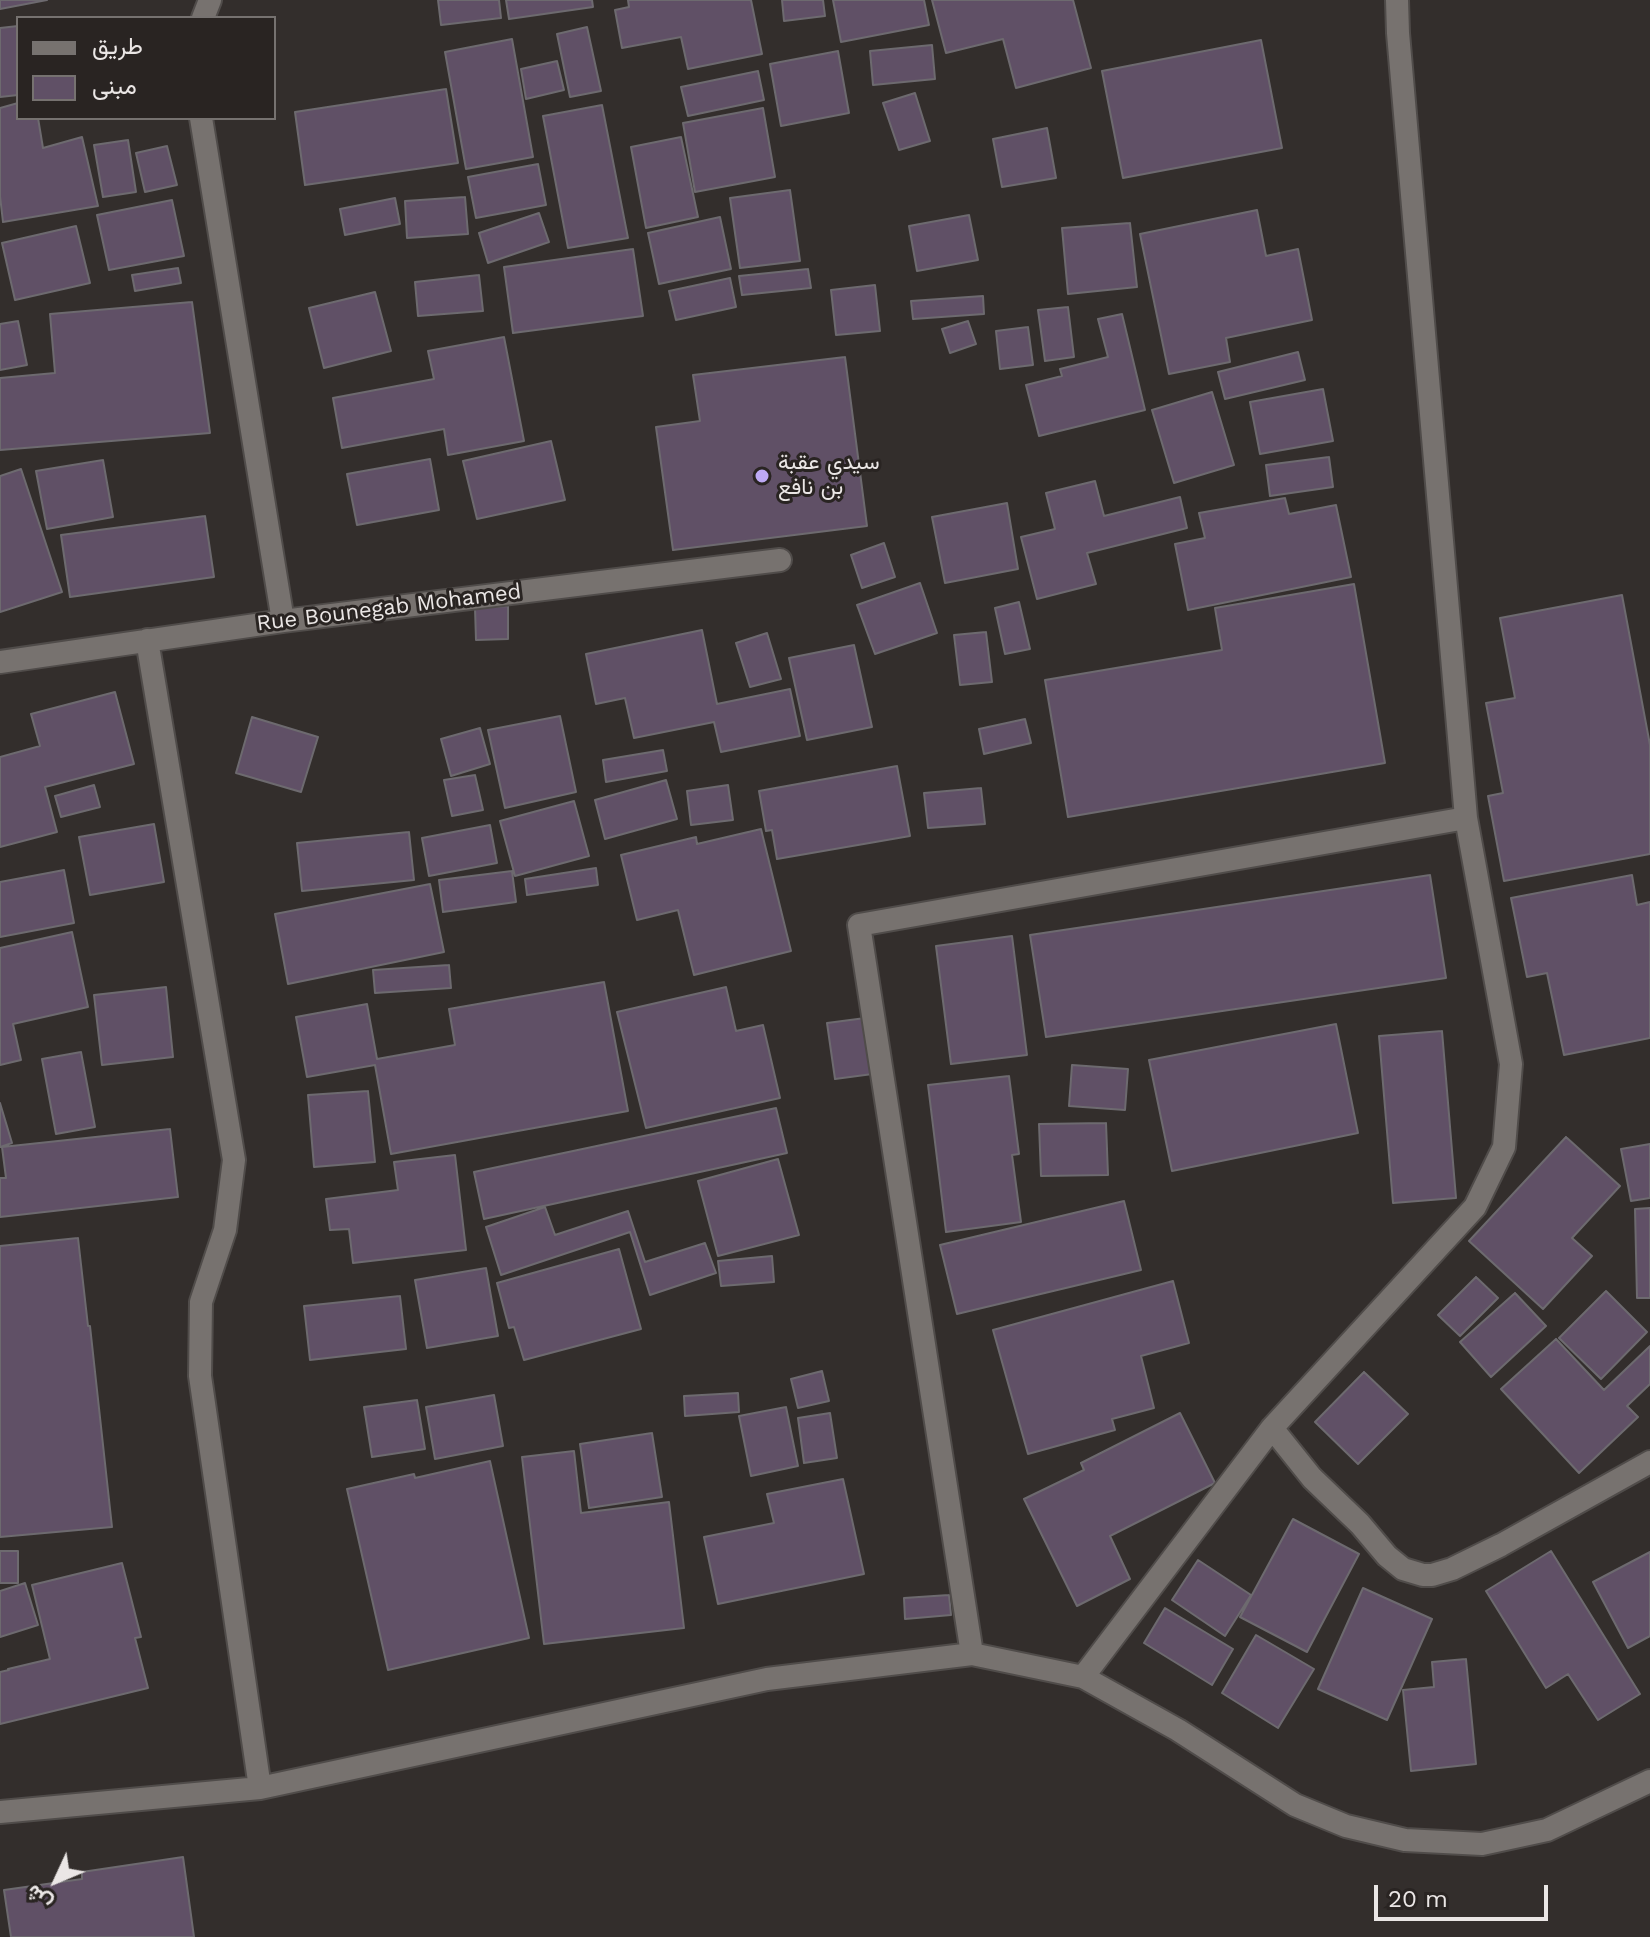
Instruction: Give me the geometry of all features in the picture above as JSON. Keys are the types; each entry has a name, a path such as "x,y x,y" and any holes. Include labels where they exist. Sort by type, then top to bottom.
{"street":[{"path":"1083,1677 1272,1428 1475,1207 1504,1147 1511,1064 1466,818 1397,0"},
{"path":"201,120 283,621"},
{"name":"Rue Bounegab Mohamed","path":"0,662 283,621 780,560"},
{"path":"147,640 234,1160 225,1230 201,1302 200,1376 260,1788"},
{"path":"972,1654 859,925 1466,818"},
{"path":"1272,1428 1312,1478 1360,1524 1387,1556 1403,1569 1423,1575 1452,1569 1501,1545 1650,1462"},
{"path":"0,1812 260,1788 767,1679 972,1654 1083,1677 1178,1730 1295,1805 1346,1826 1405,1840 1482,1844 1547,1830 1650,1781"}],"building":[{"path":"0,0 47,0 0,9"},
{"path":"438,0 499,0 501,18 441,25"},
{"path":"506,0 592,0 593,7 509,19"},
{"path":"628,0 751,0 762,54 688,69 681,37 622,48 615,10 629,7"},
{"path":"782,0 823,0 825,16 784,21"},
{"path":"833,0 924,0 929,25 841,42"},
{"path":"932,0 1073,0 1091,68 1016,88 1003,39 946,53"},
{"path":"16,26 16,95 0,97 0,28"},
{"path":"587,27 601,91 570,97 557,34"},
{"path":"512,39 533,157 466,169 445,52"},
{"path":"1261,40 1282,148 1123,178 1102,71"},
{"path":"932,45 935,79 873,85 870,51"},
{"path":"838,51 849,113 781,126 770,64"},
{"path":"557,61 564,90 526,99 521,69"},
{"path":"758,71 764,100 688,116 681,87"},
{"path":"446,89 458,163 305,185 295,112"},
{"path":"915,93 930,141 899,150 883,103"},
{"path":"16,104 16,120 38,120 43,148 82,137 98,206 3,222 0,108"},
{"path":"602,105 628,238 568,248 543,116"},
{"path":"763,108 775,177 695,192 683,123"},
{"path":"1047,128 1056,178 1002,187 993,139"},
{"path":"681,137 698,217 646,228 631,147"},
{"path":"128,140 136,192 103,197 94,145"},
{"path":"167,146 177,185 145,192 136,153"},
{"path":"538,164 546,205 476,218 468,177"},
{"path":"790,190 800,261 740,268 730,198"},
{"path":"465,197 468,234 407,238 405,201"},
{"path":"395,198 400,224 345,235 340,209"},
{"path":"172,200 184,256 109,270 97,215"},
{"path":"1257,210 1266,256 1298,249 1312,320 1226,338 1230,362 1169,374 1140,234"},
{"path":"539,213 549,242 488,263 479,233"},
{"path":"969,215 978,260 917,271 909,226"},
{"path":"720,217 731,269 659,284 648,233"},
{"path":"1130,223 1137,287 1068,294 1062,228"},
{"path":"76,226 90,283 15,300 2,243"},
{"path":"633,249 643,316 513,333 504,267"},
{"path":"178,268 181,283 135,291 132,275"},
{"path":"808,269 811,288 742,295 739,276"},
{"path":"479,275 483,311 418,316 415,282"},
{"path":"730,278 736,307 676,320 669,291"},
{"path":"875,285 880,331 836,335 831,290"},
{"path":"375,292 391,351 324,368 309,308"},
{"path":"983,296 984,314 913,319 911,301"},
{"path":"192,302 210,433 0,450 0,378 55,373 50,314"},
{"path":"1068,307 1074,357 1045,361 1038,310"},
{"path":"1122,314 1145,410 1039,436 1026,385 1062,376 1060,369 1108,357 1098,319"},
{"path":"18,321 27,365 0,370 0,324"},
{"path":"968,321 976,344 950,353 942,329"},
{"path":"1028,327 1033,365 1000,369 996,331"},
{"path":"504,337 524,441 448,455 444,429 342,448 333,398 434,379 428,351"},
{"path":"1298,352 1305,380 1225,399 1218,372"},
{"name":"سيدي عقبة بن نافع","path":"845,357 867,526 673,550 656,427 700,421 693,375"},
{"path":"1323,389 1333,441 1260,454 1250,402"},
{"path":"1212,392 1234,465 1174,483 1152,410"},
{"path":"551,441 565,500 477,519 463,461"},
{"path":"1329,457 1333,487 1270,496 1266,465"},
{"path":"430,459 439,510 357,525 347,474"},
{"path":"103,460 113,517 47,529 36,471"},
{"path":"21,469 62,592 0,612 0,476"},
{"path":"1095,481 1104,516 1180,497 1187,528 1087,553 1096,584 1037,599 1021,537 1055,529 1046,493"},
{"path":"1285,498 1289,514 1336,505 1351,577 1188,610 1175,544 1205,538 1199,513"},
{"path":"1007,503 1018,569 945,583 932,517"},
{"path":"205,516 214,577 70,597 61,535"},
{"path":"884,543 895,577 862,588 851,555"},
{"path":"920,583 937,633 875,654 857,605"},
{"path":"1354,584 1385,763 1068,817 1045,680 1222,650 1215,608"},
{"path":"1622,595 1650,745 1650,854 1504,881 1488,796 1503,793 1486,703 1515,698 1500,618"},
{"path":"1019,602 1030,649 1005,654 995,608"},
{"path":"508,606 508,639 476,640 475,608"},
{"path":"702,630 717,704 790,689 800,736 721,752 714,722 634,738 625,698 596,704 586,654"},
{"path":"986,632 992,682 960,685 954,635"},
{"path":"767,633 781,679 750,687 736,643"},
{"path":"854,645 872,727 807,740 789,658"},
{"path":"115,692 134,764 45,787 57,832 0,847 0,757 40,746 31,714"},
{"path":"560,716 576,792 505,808 488,730"},
{"path":"252,717 318,737 301,792 236,773"},
{"path":"1025,719 1031,743 984,754 979,729"},
{"path":"480,728 490,764 451,776 441,739"},
{"path":"663,750 667,771 606,782 603,760"},
{"path":"897,766 910,836 777,859 772,830 766,831 759,791"},
{"path":"475,775 483,810 452,816 444,780"},
{"path":"666,780 677,819 605,839 595,800"},
{"path":"94,785 100,807 61,817 55,796"},
{"path":"728,785 733,820 691,825 687,791"},
{"path":"981,788 985,824 928,828 924,793"},
{"path":"574,801 589,856 515,876 500,821"},
{"path":"154,824 164,882 90,895 79,837"},
{"path":"490,825 497,863 429,876 422,838"},
{"path":"761,829 791,951 694,975 678,910 637,920 621,855 696,837 697,844"},
{"path":"409,832 414,880 302,891 297,843"},
{"path":"596,868 598,885 527,895 525,879"},
{"path":"64,870 74,923 0,937 0,882"},
{"path":"512,871 516,902 443,912 439,880"},
{"path":"1430,875 1446,978 1046,1037 1030,935"},
{"path":"1632,875 1637,905 1650,902 1650,1038 1564,1055 1547,973 1527,977 1511,898"},
{"path":"430,884 444,952 288,984 275,914"},
{"path":"72,932 88,1007 13,1024 21,1060 0,1065 0,948"},
{"path":"1012,936 1027,1055 951,1064 936,946"},
{"path":"449,965 451,988 375,993 373,970"},
{"path":"604,982 628,1111 391,1154 375,1065 307,1077 296,1017 367,1004 377,1059 455,1045 449,1009"},
{"path":"166,987 173,1057 102,1065 94,995"},
{"path":"726,987 736,1031 763,1025 780,1098 646,1128 617,1012"},
{"path":"873,1017 880,1073 835,1079 827,1023"},
{"path":"1336,1024 1358,1133 1172,1171 1149,1060"},
{"path":"1442,1031 1456,1198 1393,1203 1379,1036"},
{"path":"81,1052 95,1127 56,1134 42,1059"},
{"path":"1072,1065 1128,1069 1125,1110 1069,1106"},
{"path":"1009,1076 1019,1154 1012,1155 1021,1222 946,1232 928,1085"},
{"path":"368,1091 375,1162 314,1167 308,1095"},
{"path":"0,1103 12,1143 0,1147"},
{"path":"776,1108 787,1153 484,1219 474,1172"},
{"path":"1106,1123 1108,1175 1041,1176 1039,1124"},
{"path":"170,1129 178,1197 0,1217 0,1178 6,1178 2,1147"},
{"path":"1566,1137 1620,1186 1572,1238 1592,1256 1543,1309 1469,1241"},
{"path":"1650,1144 1650,1198 1631,1201 1621,1149"},
{"path":"455,1155 466,1250 353,1263 349,1229 330,1230 326,1199 398,1190 394,1162"},
{"path":"778,1159 799,1235 718,1256 698,1181"},
{"path":"1124,1201 1141,1270 957,1314 940,1245"},
{"path":"545,1207 555,1235 628,1211 645,1262 705,1243 716,1273 650,1295 630,1232 501,1275 486,1227"},
{"path":"1650,1208 1650,1298 1637,1298 1635,1209"},
{"path":"78,1238 112,1527 0,1537 0,1246"},
{"path":"619,1249 641,1329 524,1360 514,1327 509,1328 497,1283"},
{"path":"772,1256 774,1282 721,1286 718,1261"},
{"path":"486,1268 498,1336 427,1348 415,1280"},
{"path":"1476,1277 1498,1298 1460,1336 1438,1315"},
{"path":"1173,1281 1189,1343 1141,1356 1154,1408 1112,1419 1115,1430 1028,1454 993,1330"},
{"path":"1606,1291 1647,1332 1601,1379 1559,1338"},
{"path":"1515,1293 1546,1326 1491,1377 1460,1342"},
{"path":"400,1296 406,1349 310,1360 304,1306"},
{"path":"1556,1339 1604,1390 1650,1346 1650,1384 1627,1406 1638,1417 1579,1473 1501,1389"},
{"path":"822,1371 829,1401 798,1408 791,1379"},
{"path":"1364,1372 1408,1414 1358,1464 1315,1422"},
{"path":"738,1393 739,1412 685,1416 684,1396"},
{"path":"494,1395 503,1446 435,1459 426,1407"},
{"path":"417,1400 425,1449 372,1457 364,1407"},
{"path":"786,1407 798,1466 751,1476 739,1416"},
{"path":"830,1413 837,1458 804,1463 798,1418"},
{"path":"1180,1413 1215,1483 1110,1536 1130,1579 1077,1606 1024,1499 1084,1470 1081,1463"},
{"path":"652,1433 662,1497 589,1508 580,1444"},
{"path":"574,1451 581,1513 669,1502 684,1628 544,1644 522,1457"},
{"path":"490,1461 529,1638 388,1670 347,1489"},
{"path":"843,1479 864,1574 718,1604 704,1537 774,1523 767,1494"},
{"path":"1293,1519 1359,1554 1307,1652 1240,1617"},
{"path":"0,1551 18,1551 18,1583 0,1583"},
{"path":"1551,1551 1640,1694 1598,1720 1568,1674 1546,1688 1486,1591"},
{"path":"1650,1552 1650,1636 1628,1648 1593,1582"},
{"path":"1198,1560 1251,1595 1225,1636 1172,1600"},
{"path":"122,1563 141,1637 135,1638 148,1688 0,1724 0,1672 50,1659 32,1585"},
{"path":"25,1583 38,1625 0,1637 0,1591"},
{"path":"1363,1588 1432,1619 1387,1720 1318,1689"},
{"path":"949,1595 951,1615 905,1619 904,1598"},
{"path":"1165,1608 1233,1649 1212,1685 1144,1643"},
{"path":"1256,1635 1314,1669 1278,1728 1222,1693"},
{"path":"1466,1659 1476,1764 1411,1771 1403,1690 1434,1687 1432,1662"},
{"path":"183,1857 194,1937 11,1937 4,1890 82,1879 82,1872"}],"place":[{"name":"سيدي عقبة بن نافع","path":"762,476"}]}
